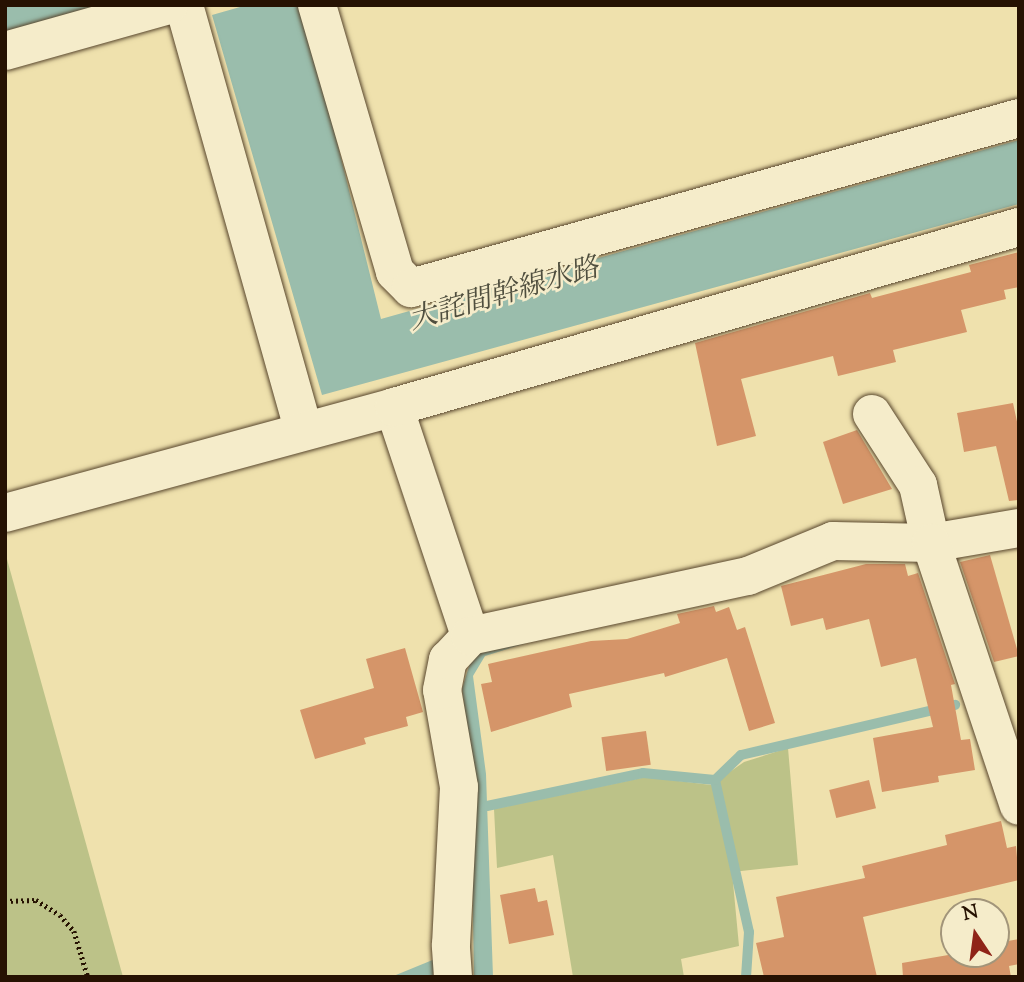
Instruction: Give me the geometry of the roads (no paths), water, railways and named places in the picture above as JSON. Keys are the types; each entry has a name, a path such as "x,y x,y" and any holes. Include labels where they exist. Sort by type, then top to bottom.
{"street":[{"path":"5,51 169,5"},
{"path":"184,5 303,429"},
{"path":"317,5 395,272 411,288 1019,118"},
{"path":"5,513 303,429 394,407 1019,227"},
{"path":"394,407 470,636"},
{"path":"872,414 918,485 931,543 1019,806"},
{"path":"453,977 451,945 459,787 442,690 448,660 470,636 748,576 833,541 931,543 1019,528"}],"water":[{"path":"5,5 119,5 5,36"},
{"name":"大詫間幹線水路","path":"247,5 303,5 381,319 1019,140 1019,204 322,395 212,15"},
{"path":"609,617 485,656 473,676 486,774 493,977 474,977 470,748 462,689 470,663 482,648"},
{"path":"435,959 433,977 391,977"}],"waterway":[{"path":"487,806 643,773 715,780 741,755 955,705"},
{"path":"715,780 749,932 746,977"}]}
